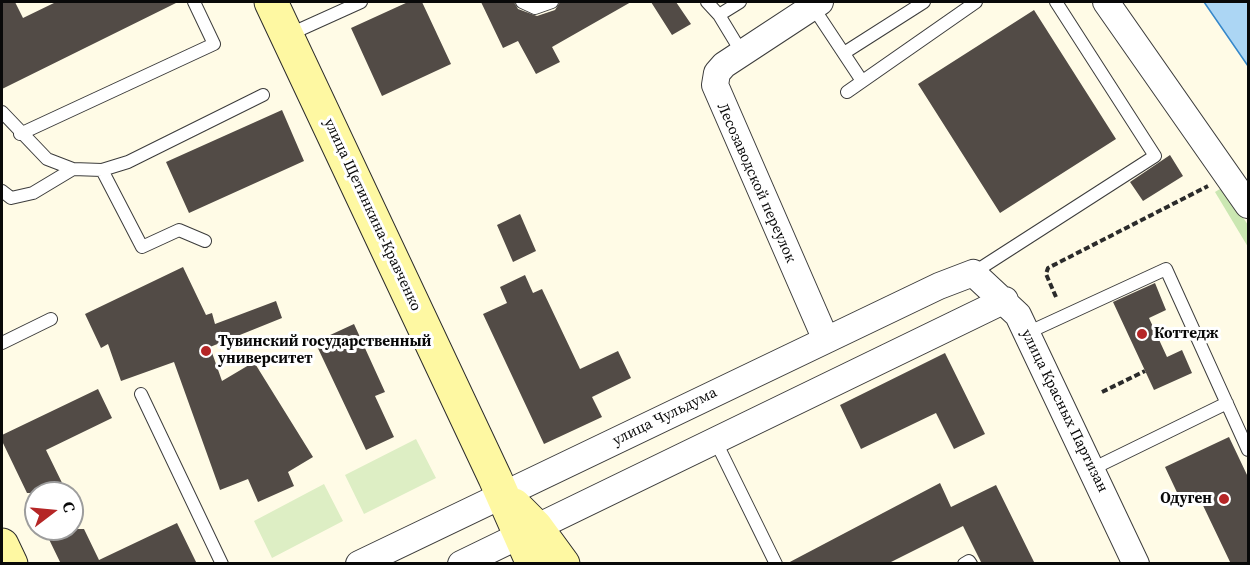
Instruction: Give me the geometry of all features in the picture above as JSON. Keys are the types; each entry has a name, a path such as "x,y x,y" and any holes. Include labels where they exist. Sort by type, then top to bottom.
{"street":[{"name":"улица Щетинкина-Кравченко","path":"271,2 503,494 530,542 562,564"},
{"path":"1106,2 1248,205"},
{"name":"Лесозаводской переулок","path":"816,4 742,53 717,73 717,95 826,340"},
{"name":"улица Красных Партизан","path":"973,273 1005,300 1018,315 1136,564"},
{"name":"улица Чульдума","path":"359,564 826,340 973,273"},
{"path":"461,564 530,542 716,440 1005,300"},
{"path":"2,545 11,564"}],"lane":[{"path":"20,134 213,44 194,2"},
{"path":"287,36 361,2"},
{"path":"522,2 535,8 552,2"},
{"path":"706,2 719,15 742,53"},
{"path":"719,15 740,2"},
{"path":"844,53 924,2"},
{"path":"847,92 976,2"},
{"path":"973,273 1155,156 1056,2"},
{"path":"816,4 862,81"},
{"path":"2,112 20,134 47,159 73,169 102,170 128,162 263,95"},
{"path":"2,191 10,198 33,193 73,169"},
{"path":"102,170 142,247 179,230 205,241"},
{"path":"1027,333 1166,269 1248,450"},
{"path":"2,343 51,319"},
{"path":"141,394 222,564"},
{"path":"1092,469 1227,403"},
{"path":"716,440 777,564"},
{"path":"964,564 969,561 971,564"}],"path":[{"path":"1056,297 1046,274 1047,269 1228,175"},
{"path":"1102,392 1145,370"}],"green space":[{"path":"1223,187 1248,225 1248,247 1215,192"},
{"path":"416,439 436,478 364,514 345,475"},
{"path":"324,484 343,521 272,558 254,521"}],"water":[{"path":"1204,2 1248,2 1248,66"}],"building":[{"path":"2,2 15,2 23,18 56,2 178,2 2,89"},
{"path":"408,2 422,2 451,64 382,96 351,28"},
{"path":"481,2 514,2 518,9 537,16 555,10 560,2 631,2 552,47 560,62 536,74 518,41 503,48"},
{"path":"651,2 676,2 691,24 672,35"},
{"path":"1034,10 1116,139 1000,213 918,84"},
{"path":"282,110 304,161 189,213 166,162"},
{"path":"1170,155 1183,176 1143,201 1130,182"},
{"path":"520,214 536,251 513,262 497,225"},
{"path":"183,267 206,315 212,313 215,324 276,301 282,318 210,347 222,381 254,362 313,457 288,472 294,486 258,502 248,479 220,490 174,362 121,381 108,344 101,348 85,314"},
{"path":"525,275 533,293 542,289 580,369 618,351 631,378 592,397 602,417 544,444 483,314 507,303 500,287"},
{"name":"Коттедж","path":"1155,283 1166,310 1149,318 1167,357 1182,350 1192,373 1154,390 1113,302"},
{"path":"354,324 385,392 375,396 394,437 366,450 315,342"},
{"path":"945,353 985,434 954,449 936,413 861,449 840,405"},
{"path":"98,389 112,418 46,450 61,481 24,481 24,487 2,441 2,435"},
{"name":"Одуген","path":"1229,437 1248,477 1248,564 1231,564 1198,495 1182,503 1165,467"},
{"path":"940,483 951,507 996,485 1035,564 982,564 963,526 887,564 786,564"},
{"path":"177,523 197,564 61,564 50,541 84,541 84,529 99,560"}],"place":[{"name":"Коттедж","path":"1142,334"},
{"name":"Тувинский государственный университет","path":"206,351"},
{"name":"Одуген","path":"1224,499"}]}
